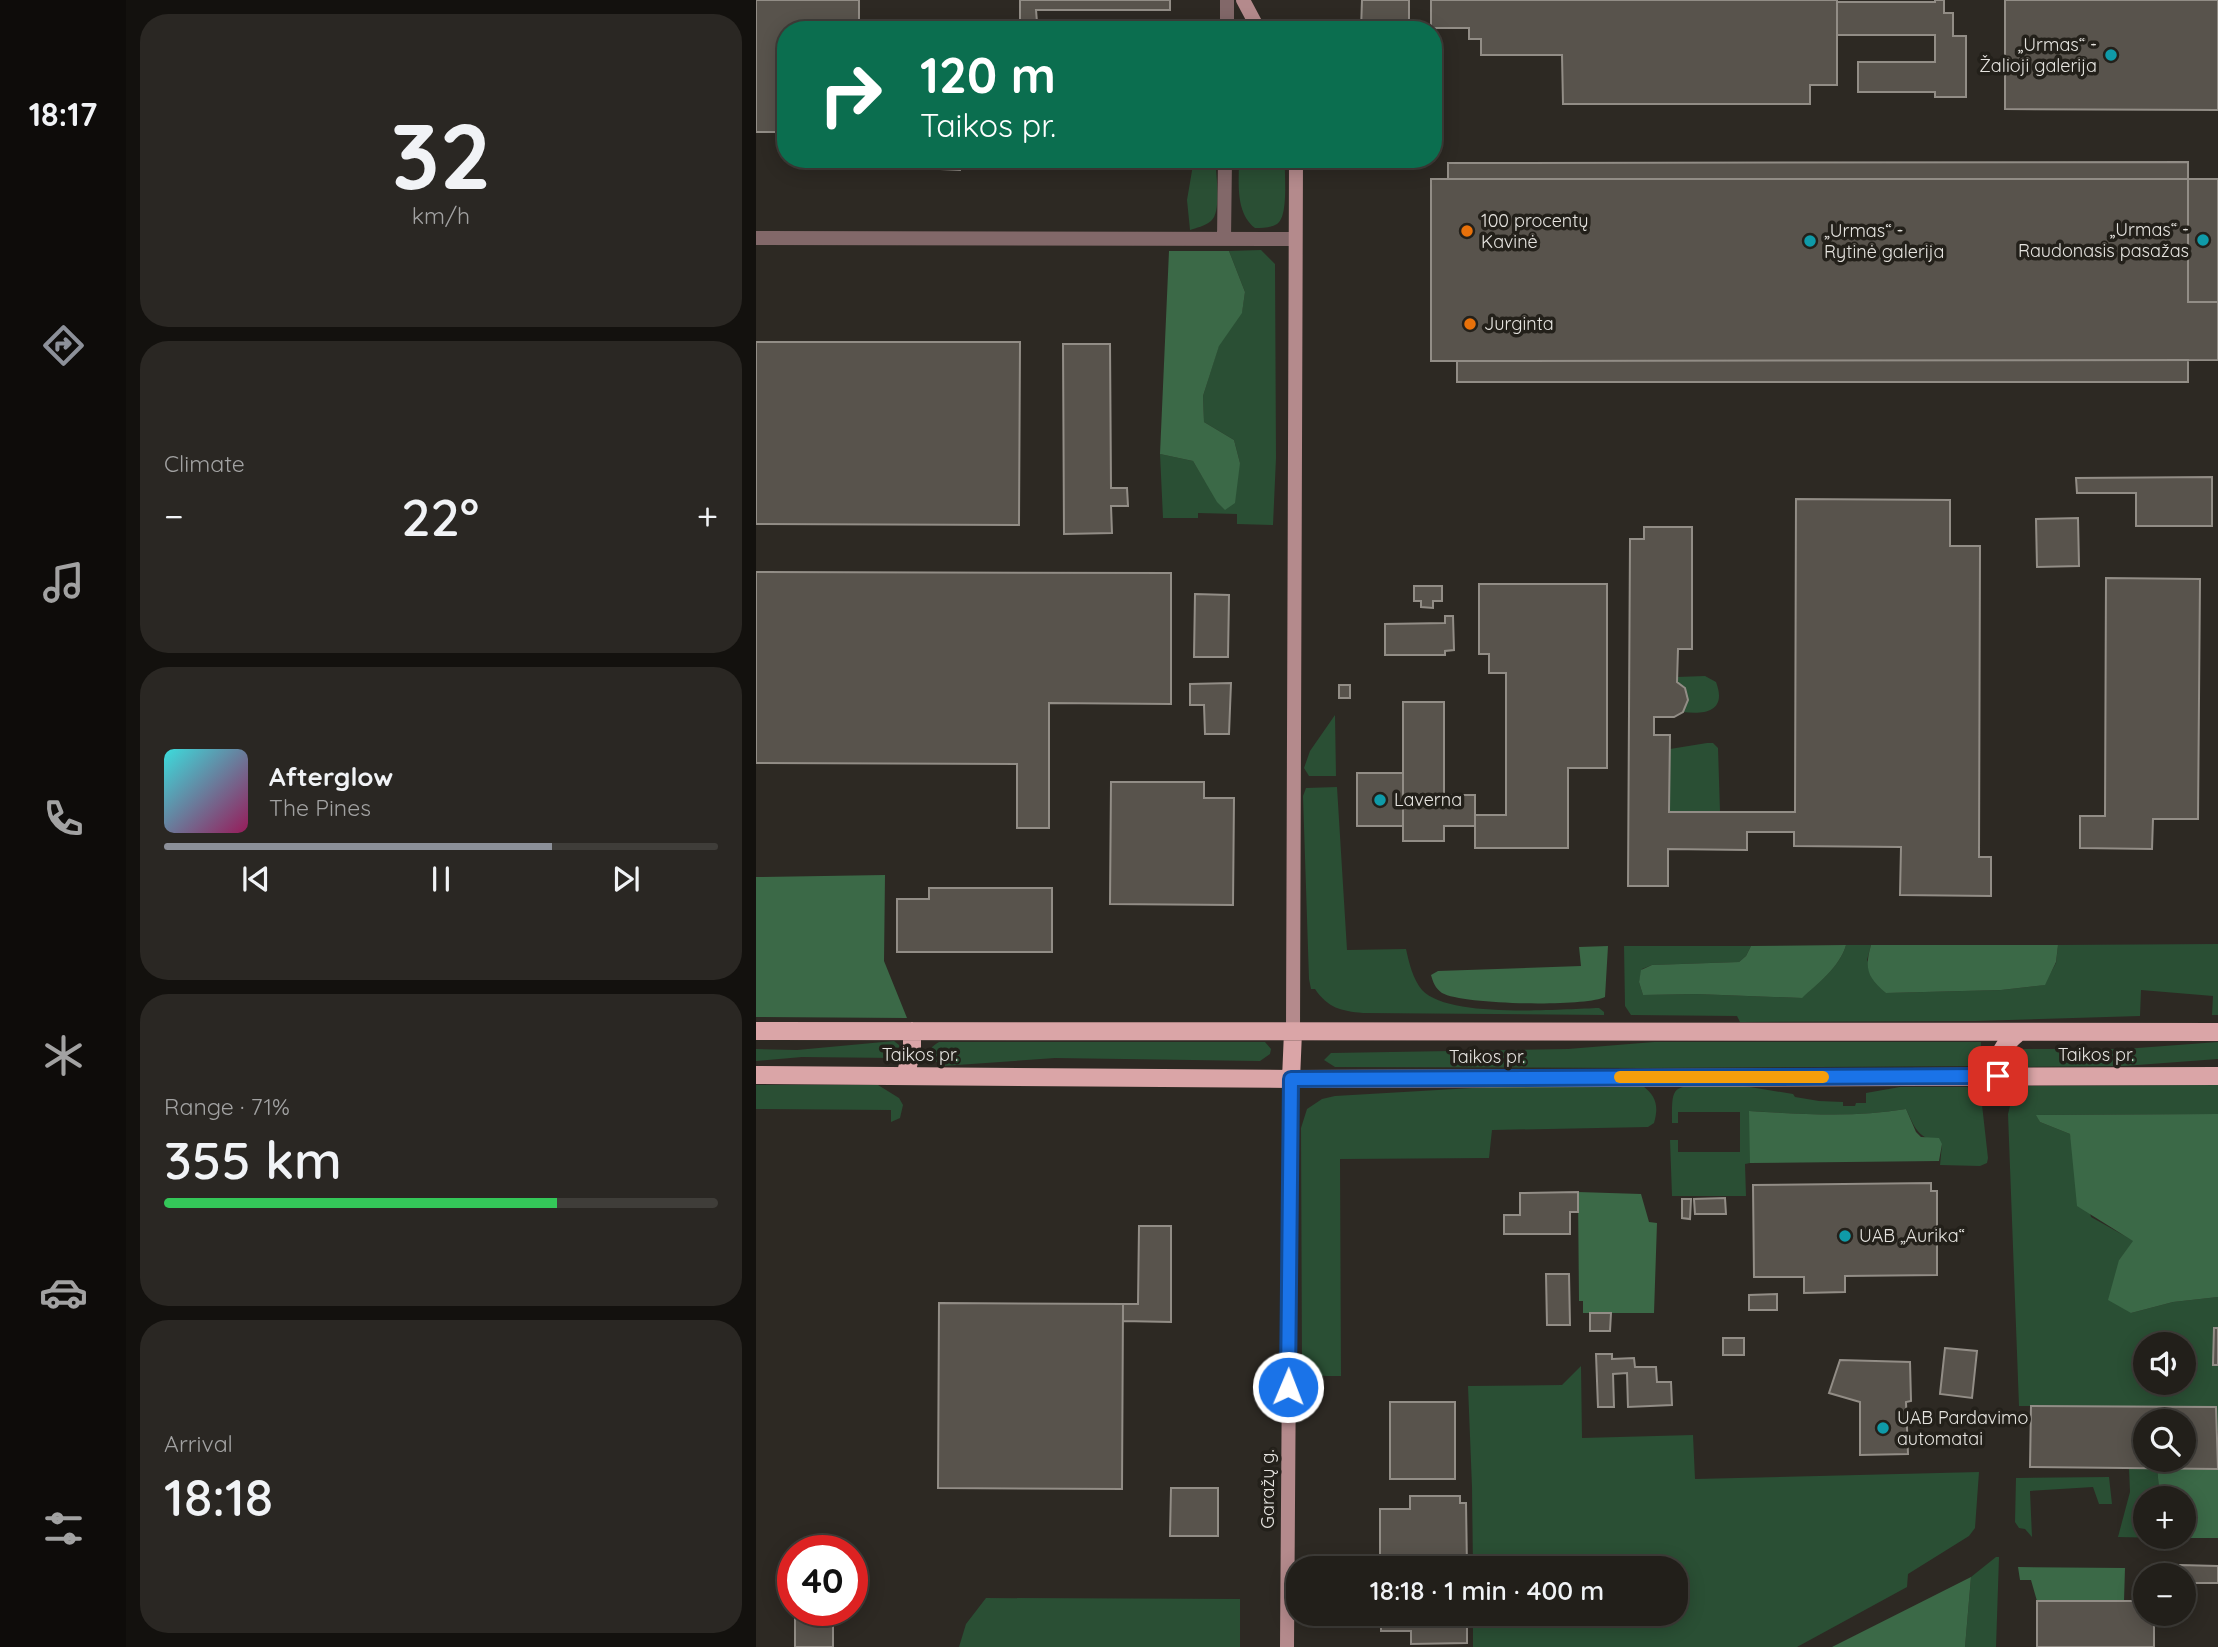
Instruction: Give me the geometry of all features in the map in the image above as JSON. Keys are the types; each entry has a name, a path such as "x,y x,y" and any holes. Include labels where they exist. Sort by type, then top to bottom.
{"main road":[{"name":"Taikos pr.","path":"756,1031 2218,1032"},
{"path":"905,1076 912,1051 912,1031"},
{"path":"1291,1079 1293,1032"},
{"path":"1998,1076 1998,1057 2006,1044 2019,1032"},
{"name":"Taikos pr.","path":"756,1075 1291,1079 2218,1076"}],"street":[{"path":"1227,0 1227,21"},
{"path":"1243,0 1254,21"},
{"path":"1224,239 1225,168"},
{"path":"1293,1032 1296,168"},
{"path":"756,238 1295,239"},
{"name":"Garažų g.","path":"1287,1647 1291,1079"}],"green space":[{"path":"1192,168 1216,168 1217,201 1211,221 1190,230 1187,200"},
{"path":"1239,168 1285,168 1285,204 1281,220 1269,227 1255,228 1244,214"},
{"path":"1261,250 1275,264 1276,458 1273,525 1237,524 1237,514 1198,513 1198,518 1163,518 1160,454 1193,461 1205,481 1240,463 1234,440 1204,422 1203,396 1219,345 1242,312 1245,292 1229,251"},
{"path":"1169,251 1229,251 1245,292 1242,313 1219,346 1203,396 1204,422 1234,440 1240,463 1235,503 1225,510 1217,502 1193,461 1160,454"},
{"path":"1705,676 1716,682 1719,699 1716,705 1699,713 1683,712 1687,695 1677,682 1677,677"},
{"path":"1335,715 1336,776 1309,776 1304,768 1310,751"},
{"path":"1713,743 1718,748 1720,812 1669,812 1670,749"},
{"path":"1337,787 1347,950 1406,949 1414,976 1422,990 1436,999 1456,1005 1506,1010 1599,1008 1604,1015 1363,1013 1336,1007 1315,989 1311,989 1303,796 1306,788"},
{"path":"885,875 884,961 907,1018 756,1017 756,877"},
{"path":"2218,944 2218,1015 2212,1015 2213,996 2141,990 2140,1016 1976,1021 1740,1022 1737,1016 1631,1015 1625,1006 1624,946 1751,946 1739,962 1652,965 1642,969 1639,982 1643,995 1801,998 1839,961 1846,945 1871,945 1867,960 1886,993 2001,990 2044,985 2056,963 2058,945"},
{"path":"1846,945 1839,961 1802,998 1643,995 1639,982 1641,970 1652,965 1739,962 1751,946"},
{"path":"1871,945 2058,945 2056,962 2045,985 2001,990 1886,993 1869,972"},
{"path":"1608,946 1605,997 1593,1000 1498,1002 1454,997 1442,993 1431,975 1438,971 1581,966 1579,947"},
{"path":"894,1041 899,1045 900,1054 895,1058 802,1057 756,1061 756,1049 797,1050"},
{"path":"939,1042 1265,1042 1271,1049 1270,1054 1260,1061 1055,1058 943,1066 929,1057 931,1048"},
{"path":"1654,1042 1981,1042 1980,1066 1335,1067 1324,1060 1331,1053 1568,1049"},
{"path":"2218,1042 2218,1059 2124,1066 2017,1067 2008,1057 2011,1051 2017,1049 2124,1049"},
{"path":"756,1085 878,1085 899,1098 903,1105 900,1118 891,1122 891,1110 756,1109"},
{"path":"2218,1085 2218,1114 2037,1115 2040,1122 2070,1134 2091,1217 2134,1241 2119,1260 2131,1313 2173,1302 2218,1297 2218,1328 2214,1329 2213,1364 2218,1365 2218,1431 2216,1407 2019,1406 2008,1114 2011,1102 2028,1086"},
{"path":"1643,1086 1654,1098 1656,1106 1654,1123 1648,1127 1492,1130 1489,1158 1340,1159 1341,1376 1319,1375 1306,1368 1302,1363 1301,1128 1307,1109 1322,1099 1335,1096 1489,1087"},
{"path":"1687,1086 1744,1086 1819,1101 1843,1102 1843,1106 1866,1103 1866,1093 1900,1087 1967,1087 1981,1096 1987,1163 1980,1166 1940,1165 1942,1144 1919,1132 1906,1109 1848,1114 1750,1111 1750,1163 1745,1164 1746,1196 1672,1196 1670,1140 1678,1140 1678,1152 1740,1152 1740,1112 1678,1112 1678,1123 1672,1123 1672,1102 1676,1090"},
{"path":"1906,1109 1921,1137 1939,1138 1942,1144 1939,1161 1750,1163 1749,1111 1847,1114"},
{"path":"2218,1114 2218,1297 2173,1302 2131,1313 2108,1300 2119,1260 2133,1241 2077,1206 2070,1134 2040,1122 2036,1115"},
{"path":"1578,1192 1641,1194 1649,1222 1657,1223 1654,1313 1583,1313 1583,1301 1579,1301"},
{"path":"1581,1366 1582,1438 1693,1435 1695,1479 1979,1472 1975,1528 1969,1536 1908,1574 1907,1587 1797,1647 1473,1647 1473,1626 1688,1626 1688,1556 1473,1556 1468,1386 1562,1385"},
{"path":"2129,1468 2133,1468 2133,1472 2157,1472 2159,1486 2133,1486 2133,1537 2118,1537 2130,1492"},
{"path":"2218,1469 2218,1538 2196,1538 2196,1486 2159,1486 2157,1472"},
{"path":"2109,1477 2112,1504 2099,1504 2093,1487 2030,1491 2032,1537 2015,1522 2016,1478"},
{"path":"1999,1557 1996,1647 1965,1647 1971,1577"},
{"path":"2018,1567 2125,1568 2124,1601 2037,1601 2031,1580 2020,1580"},
{"path":"1971,1577 1965,1647 1832,1647"},
{"path":"986,1598 1240,1599 1240,1647 959,1647 966,1624"}],"building":[{"path":"756,0 859,0 859,21 777,21 777,132 756,132"},
{"path":"1020,0 1170,0 1170,10 1036,10 1037,21 1020,21"},
{"path":"1362,0 1409,0 1409,21 1361,21"},
{"path":"1431,0 1837,0 1837,85 1810,85 1810,104 1563,104 1562,55 1481,55 1481,39 1469,39 1469,28 1442,28 1442,21 1431,21"},
{"path":"1944,0 1944,13 1953,13 1953,36 1966,36 1966,97 1935,97 1935,92 1858,92 1858,62 1935,62 1935,35 1837,35 1837,2"},
{"name":"„Urmas“ - Žalioji galerija","path":"2005,0 2218,0 2218,110 2005,109"},
{"path":"2188,162 2188,179 1448,179 1448,163"},
{"path":"919,168 960,168 960,170"},
{"name":"„Urmas“ - Rytinė galerija","path":"1431,179 2188,179 2188,302 2218,302 2218,360 1431,361"},
{"name":"„Urmas“ - Raudonasis pasažas","path":"2188,179 2218,179 2218,302 2188,302"},
{"path":"756,342 1020,342 1019,525 756,524"},
{"path":"1063,344 1110,344 1111,488 1127,488 1128,506 1111,506 1112,533 1064,534"},
{"path":"2188,360 2188,382 1457,382 1457,361"},
{"path":"2212,477 2212,526 2136,526 2136,493 2077,493 2076,478"},
{"path":"1796,499 1950,500 1950,546 1980,546 1979,857 1991,857 1991,896 1900,895 1901,847 1794,846 1794,832 1747,832 1747,850 1668,849 1668,886 1628,886 1630,539 1644,539 1644,527 1692,527 1692,649 1678,649 1677,682 1685,688 1688,700 1683,712 1674,717 1654,717 1654,735 1670,735 1669,812 1795,812"},
{"path":"2078,518 2079,566 2037,567 2036,519"},
{"path":"756,572 1171,573 1171,704 1049,703 1049,828 1017,828 1017,764 756,763"},
{"path":"2106,578 2200,579 2198,819 2153,819 2152,849 2080,848 2080,816 2105,816"},
{"path":"1479,584 1607,584 1607,768 1568,768 1568,848 1475,848 1475,815 1506,815 1506,673 1489,673 1489,654 1479,654"},
{"path":"1414,586 1442,586 1442,601 1433,601 1433,608 1421,607 1421,601 1414,601"},
{"path":"1195,594 1229,595 1228,657 1194,657"},
{"path":"1445,616 1453,616 1454,650 1445,651 1445,655 1385,655 1385,624 1445,623"},
{"path":"1231,683 1229,734 1205,734 1204,705 1190,705 1190,684"},
{"path":"1339,685 1350,685 1350,698 1339,698"},
{"path":"1403,702 1444,702 1444,795 1475,795 1475,826 1444,826 1444,841 1403,841"},
{"name":"Laverna","path":"1357,773 1403,773 1403,826 1357,826"},
{"path":"1111,782 1204,782 1204,798 1234,798 1233,905 1110,904"},
{"path":"929,888 1052,888 1052,952 897,952 897,899 929,899"},
{"name":"UAB „Aurika“","path":"1931,1183 1931,1191 1937,1191 1937,1275 1845,1276 1845,1292 1804,1293 1804,1277 1754,1277 1753,1185"},
{"path":"1578,1192 1578,1212 1570,1212 1570,1234 1504,1234 1504,1215 1520,1215 1520,1193"},
{"path":"1725,1198 1726,1214 1695,1214 1694,1199"},
{"path":"1682,1199 1691,1199 1690,1219 1682,1218"},
{"path":"1139,1226 1171,1226 1171,1322 1123,1321 1123,1304 1138,1304"},
{"path":"1546,1274 1569,1274 1570,1325 1547,1325"},
{"path":"1777,1294 1777,1310 1749,1310 1749,1295"},
{"path":"939,1303 1123,1304 1122,1489 938,1488"},
{"path":"1590,1313 1611,1313 1610,1331 1590,1331"},
{"path":"2214,1328 2218,1328 2218,1365 2213,1365"},
{"path":"1723,1338 1744,1338 1744,1355 1723,1355"},
{"path":"1945,1348 1977,1351 1972,1398 1940,1394"},
{"path":"1596,1354 1612,1354 1612,1359 1634,1358 1635,1367 1656,1367 1657,1382 1671,1382 1672,1405 1628,1407 1627,1373 1613,1374 1614,1407 1598,1407"},
{"name":"UAB Pardavimo automatai","path":"1840,1360 1910,1362 1911,1401 1906,1402 1908,1454 1860,1455 1860,1402 1829,1393"},
{"path":"1390,1402 1455,1402 1455,1479 1390,1479"},
{"path":"2031,1406 2216,1407 2218,1469 2196,1469 2196,1409 2133,1409 2133,1468 2030,1467"},
{"path":"1171,1488 1218,1488 1218,1536 1170,1536"},
{"path":"1410,1496 1460,1496 1460,1503 1466,1503 1467,1556 1380,1556 1380,1509 1410,1509"},
{"path":"2196,1565 2218,1566 2218,1583 2196,1583"},
{"path":"2037,1601 2133,1601 2133,1626 2154,1626 2154,1647 2037,1647"},
{"path":"795,1626 833,1626 833,1647 795,1647"},
{"path":"1381,1626 1467,1626 1467,1643 1411,1644 1411,1631 1381,1631"}],"slow traffic":[{"path":"1620,1077 1823,1077"}],"place":[{"name":"„Urmas“ - Žalioji galerija","path":"2111,55"},
{"name":"100 procentų Kavinė","path":"1467,231"},
{"name":"„Urmas“ - Raudonasis pasažas","path":"2203,240"},
{"name":"„Urmas“ - Rytinė galerija","path":"1810,241"},
{"name":"Jurginta","path":"1470,324"},
{"name":"Laverna","path":"1380,800"},
{"name":"UAB „Aurika“","path":"1845,1236"},
{"name":"UAB Pardavimo automatai","path":"1883,1428"}],"route":[{"path":"1288,1387 1291,1079 1998,1076"}]}
